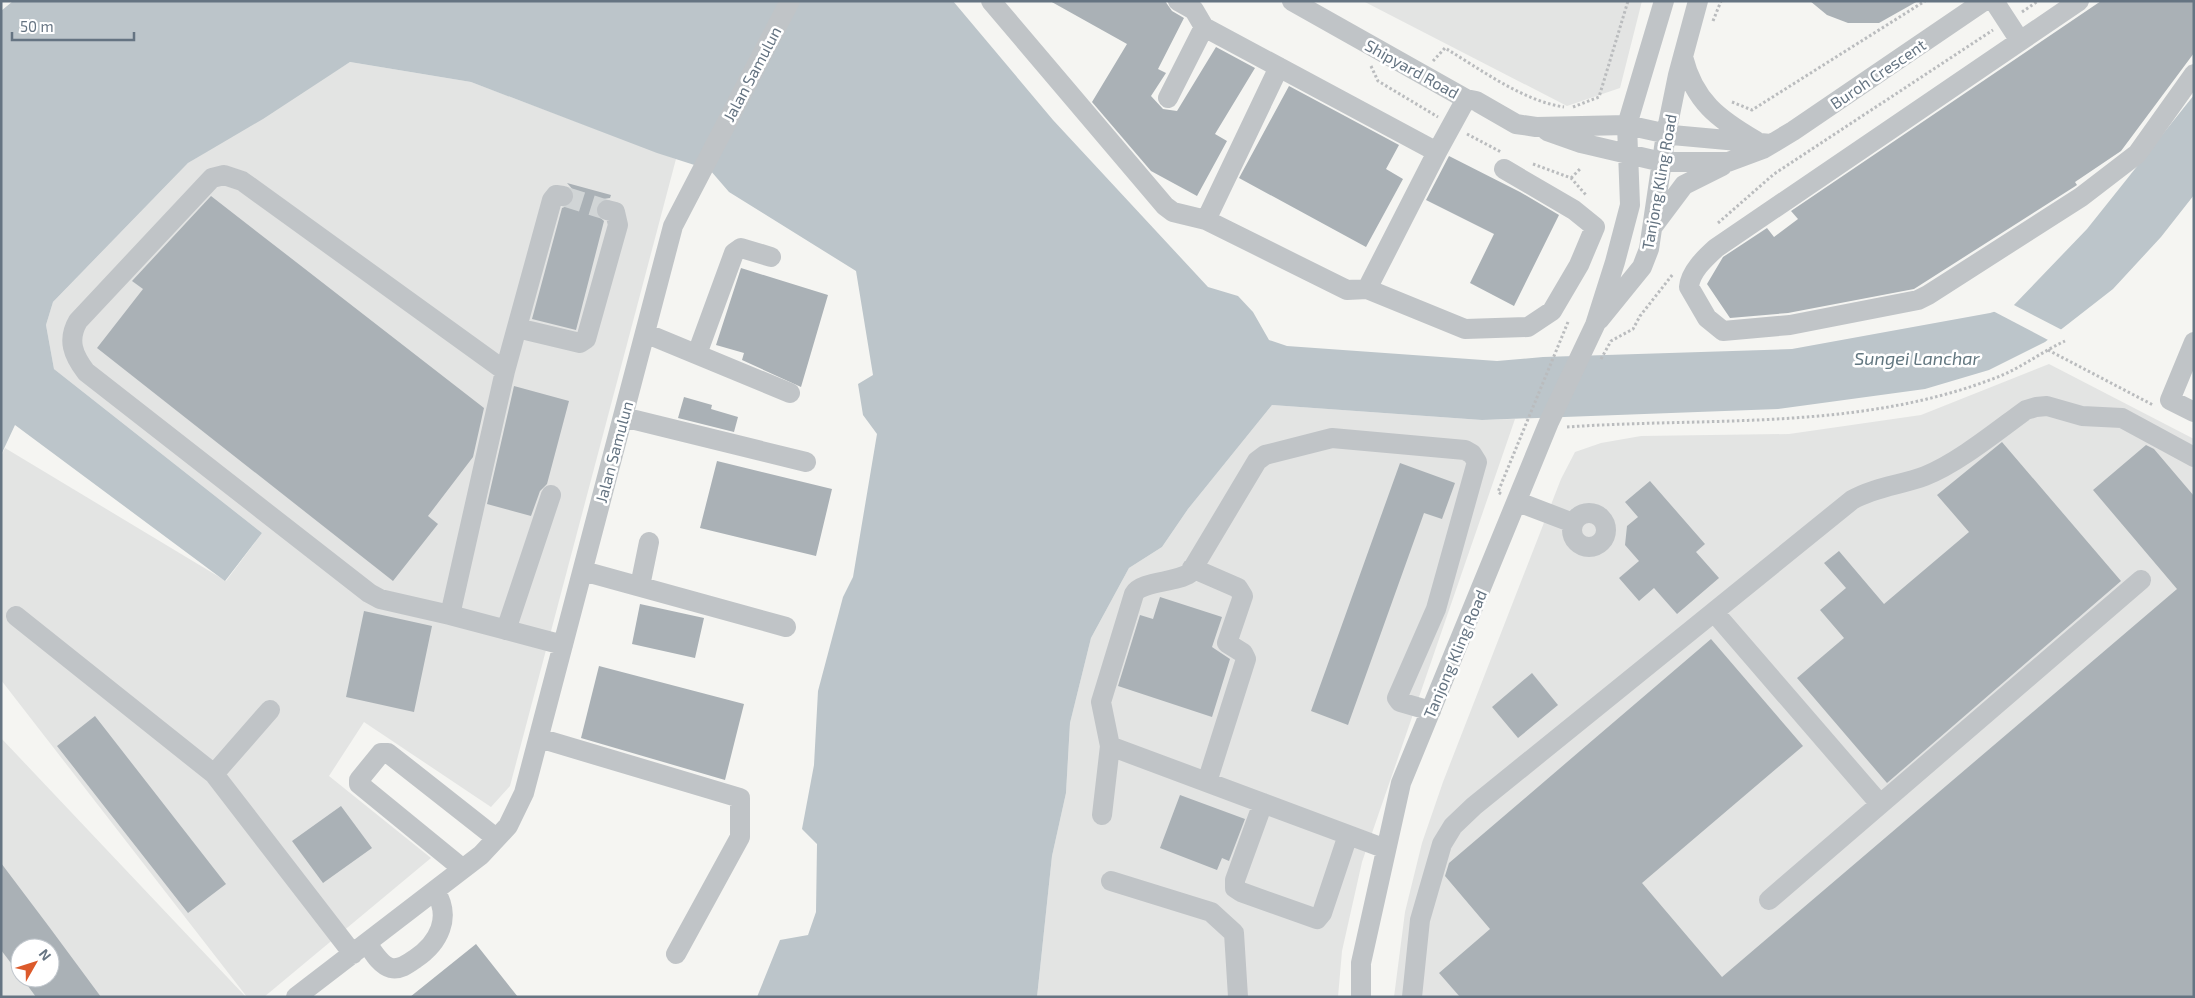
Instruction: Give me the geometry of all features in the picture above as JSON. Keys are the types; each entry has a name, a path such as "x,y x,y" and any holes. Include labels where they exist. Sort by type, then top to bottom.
{"street":[{"name":"Jalan Samulun","path":"296,997 481,855 508,826 524,793 673,226 790,1"},
{"path":"991,1 1165,206 1173,212 1206,220 1347,290 1367,289 1465,329 1528,327 1552,311 1579,265 1595,227 1504,161"},
{"path":"1178,1 1194,10 1204,27 1436,152"},
{"name":"Shipyard Road","path":"1292,1 1420,74 1516,124 1536,127 1627,125 1666,134"},
{"name":"Tanjong Kling Road","path":"1361,997 1361,964 1401,784 1518,502 1547,425 1595,325 1628,219 1630,205 1627,125 1664,1"},
{"name":"Tanjong Kling Road","path":"1595,325 1642,267 1649,249 1666,134 1682,53 1698,1"},
{"name":"Buroh Crescent","path":"1662,162 1728,162 1858,88 1984,1"},
{"path":"1994,1 2020,41"},
{"path":"2079,1 1707,256 1692,276 1689,287 1714,326 1723,331 1790,325 1923,298 2081,197 2137,154 2194,74"},
{"path":"1168,98 1204,27"},
{"path":"1682,53 1691,85 1702,102 1720,117 1763,142"},
{"path":"1206,220 1279,67"},
{"path":"1367,289 1436,152 1466,99"},
{"name":"Shipyard Road","path":"1536,127 1581,143 1662,162"},
{"path":"1666,134 1708,140 1763,142"},
{"path":"1651,229 1684,185 1728,162"},
{"path":"505,371 242,181 224,175 212,178 78,320 72,332 74,354 86,372 369,593 380,599 450,614 563,645"},
{"path":"450,614 505,371 552,200 556,195 564,196"},
{"path":"517,328 580,343 586,339 618,225 615,212 607,210"},
{"path":"697,354 734,253 741,248 771,257"},
{"path":"645,333 790,393"},
{"path":"2194,342 2170,400 2194,412"},
{"path":"1412,997 1420,920 1442,844 1453,826 1474,806 1852,500 1865,492 1925,476 1943,467 2026,410 2036,406 2046,406 2082,416 2122,418 2194,457"},
{"path":"623,417 806,462"},
{"path":"1102,815 1110,746 1100,702 1134,594 1140,588 1180,579 1190,573 1257,461 1265,455 1332,438 1465,450 1472,454 1477,462 1436,609 1397,698 1400,702 1431,711"},
{"path":"506,630 551,495"},
{"path":"1518,502 1574,523"},
{"path":"640,586 649,542"},
{"path":"1192,568 1238,588 1243,596 1227,643 1243,653 1246,659 1207,782"},
{"path":"583,570 786,627"},
{"path":"1768,900 2141,580"},
{"path":"1714,612 1880,804"},
{"path":"16,616 214,774 360,948 383,964 392,968 404,967 427,952 440,932 443,918 443,907 435,891"},
{"path":"214,774 270,710"},
{"path":"539,738 740,798 740,837 676,954"},
{"path":"1110,746 1386,849"},
{"path":"463,869 359,784 359,780 381,753 388,753 496,838"},
{"path":"1263,803 1235,880 1235,888 1241,892 1317,919 1322,913 1348,835"},
{"path":"1112,881 1211,912 1234,933 1238,997"}],"path":[{"path":"1420,74 1444,48 1536,100 1564,107 1581,104 1599,97 1628,1"},
{"path":"1710,30 1721,1"},
{"path":"1731,102 1752,110 1925,1"},
{"path":"1360,40 1378,81 1451,125 1504,161"},
{"path":"1528,162 1571,178 1589,200"},
{"path":"1571,178 1580,168"},
{"path":"1518,502 1498,492 1572,313"},
{"path":"1547,425 1759,421 1823,417 1885,408 1956,391 1996,378 2026,364 2065,341"},
{"path":"2047,350 2159,409"}],"shaded area":[{"path":"1363,1 1642,1 1620,88 1567,106"},
{"path":"350,62 471,82 676,159 510,786 491,807 364,722 329,776 431,858 264,997 247,997 1,680 1,456 5,448 226,581 262,533 54,369 46,325 53,302 188,163"},
{"path":"2049,364 2194,439 2194,997 1394,997 1405,912 1422,843 1443,782 1561,479 1575,452 1601,443 1641,436 1789,434 1921,415"},
{"path":"1272,405 1482,420 1515,419 1362,862 1342,951 1338,997 1037,997 1052,856 1066,793 1070,723 1091,638 1129,568 1162,547 1188,509"},
{"path":"1,738 246,997 1,997"}],"water":[{"name":"Sungei Lanchar","path":"13,1 953,1 1053,120 1208,287 1238,296 1253,312 1269,340 1287,346 1497,361 1543,357 1792,349 1990,313 2013,306 2087,229 2194,95 2194,195 2161,237 2113,289 2045,342 1989,370 1925,389 1778,409 1482,420 1272,405 1188,509 1162,547 1129,568 1091,638 1070,723 1066,793 1052,856 1037,997 757,997 780,940 808,935 816,912 817,844 802,829 814,765 818,691 843,597 853,577 877,434 863,415 858,384 873,375 856,271 729,192 710,170 657,153 471,82 350,62 263,119 188,163 53,302 46,325 54,369 262,533 225,581 15,425 1,455 1,11"}],"pier":[{"path":"2012,304 2064,331 2050,341 1991,310"}],"building":[{"path":"1050,1 1165,1 1172,11 1184,18 1158,69 1166,73 1151,96 1163,109 1177,111 1216,47 1255,68 1215,134 1227,141 1197,196 1151,171 1092,102 1127,44"},
{"path":"1810,1 1918,1 1879,23 1848,23 1827,15"},
{"path":"2101,1 2194,1 2194,53 2121,151 2075,182 2077,185 2074,187 1914,289 1788,313 1730,318 1707,284 1723,257 1767,228 1774,237 1798,219 1791,211"},
{"path":"1289,86 1399,145 1386,169 1403,179 1366,247 1239,178"},
{"path":"1449,156 1520,192 1559,215 1514,306 1470,283 1494,234 1426,200"},
{"path":"567,183 611,195 610,198 603,199 596,207 596,214 604,221 576,330 532,319 562,208 572,204 575,198 574,191"},
{"path":"211,196 484,408 473,457 428,516 438,524 393,581 97,348 143,289 132,281"},
{"path":"741,268 828,295 801,387 742,360 744,353 716,345"},
{"path":"514,386 569,401 547,484 540,491 531,516 487,504"},
{"path":"684,397 712,405 711,409 738,417 734,432 678,418"},
{"path":"2002,442 2121,581 1887,783 1797,678 1844,638 1820,610 1846,588 1824,563 1839,551 1884,604 1969,532 1937,495"},
{"path":"2146,445 2154,449 2194,496 2194,997 1460,997 1439,973 1490,929 1445,876 1449,863 1711,639 1803,746 1642,883 1722,977 2177,589 2093,490"},
{"path":"717,461 832,489 816,556 700,528"},
{"path":"1400,463 1455,483 1442,519 1424,513 1348,725 1311,711"},
{"path":"1650,481 1705,544 1696,552 1719,578 1677,614 1654,588 1639,601 1619,578 1639,561 1625,545 1627,526 1638,517 1625,502"},
{"path":"1160,597 1222,617 1212,647 1230,659 1212,717 1118,686 1140,615 1153,619"},
{"path":"640,604 704,618 695,658 632,644"},
{"path":"364,611 432,626 414,712 346,697"},
{"path":"599,666 744,704 725,780 581,738"},
{"path":"1532,673 1558,705 1518,738 1492,707"},
{"path":"95,716 226,884 188,913 57,746"},
{"path":"1180,795 1245,819 1229,861 1222,858 1217,870 1160,848"},
{"path":"341,806 372,848 323,883 292,841"},
{"path":"1,863 57,938 10,938 10,962 1,950"},
{"path":"60,942 101,997 36,997 29,988 60,988"},
{"path":"476,944 518,997 410,997"}],"tunnel":[{"path":"563,196 607,210"}]}
